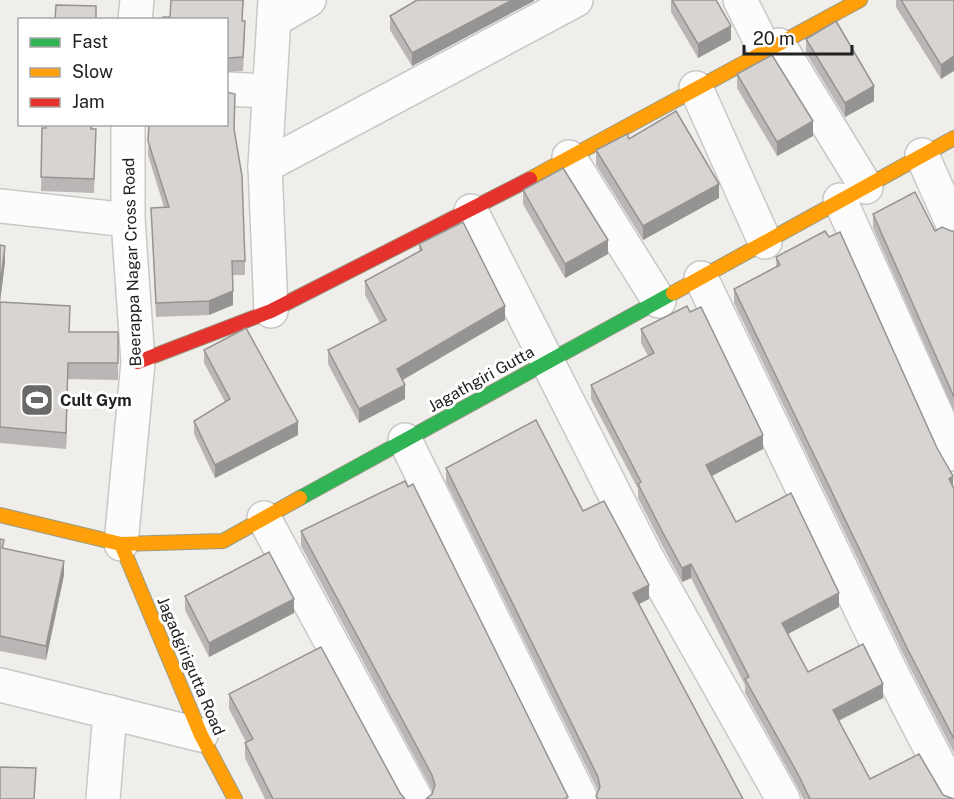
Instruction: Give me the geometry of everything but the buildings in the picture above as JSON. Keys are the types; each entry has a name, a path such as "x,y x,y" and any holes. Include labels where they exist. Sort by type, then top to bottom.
{"street":[{"path":"135,18 137,0"},
{"path":"271,311 265,166 268,91 275,10 309,0"},
{"path":"265,166 576,0"},
{"path":"740,0 772,49 853,194 954,454"},
{"path":"138,362 271,311 471,211 860,0"},
{"path":"696,88 765,242"},
{"path":"228,89 268,91"},
{"name":"Beerappa Nagar Cross Road","path":"122,544 138,362 128,220 128,126"},
{"name":"Jagathgiri Gutta","path":"0,515 122,544 223,541 954,138"},
{"path":"922,156 954,227"},
{"path":"569,157 659,301"},
{"path":"0,206 128,220"},
{"path":"471,211 546,363 646,556 783,799"},
{"path":"700,278 880,650 954,794"},
{"path":"405,440 580,799"},
{"path":"264,518 416,799"},
{"name":"Jagadgirigutta Road","path":"122,544 201,735 236,799"},
{"path":"0,685 201,735"},
{"path":"103,799 110,712"}],"traffic: fast":[{"path":"300,498 673,293"}],"traffic: slow":[{"path":"530,179 860,0"},
{"path":"673,293 954,138"},
{"path":"0,515 121,544 223,541 300,498"},
{"path":"121,544 201,735 235,799"}],"traffic: jam":[{"path":"138,362 271,311 530,179"}],"place":[{"name":"Cult Gym","path":"37,400"}]}
